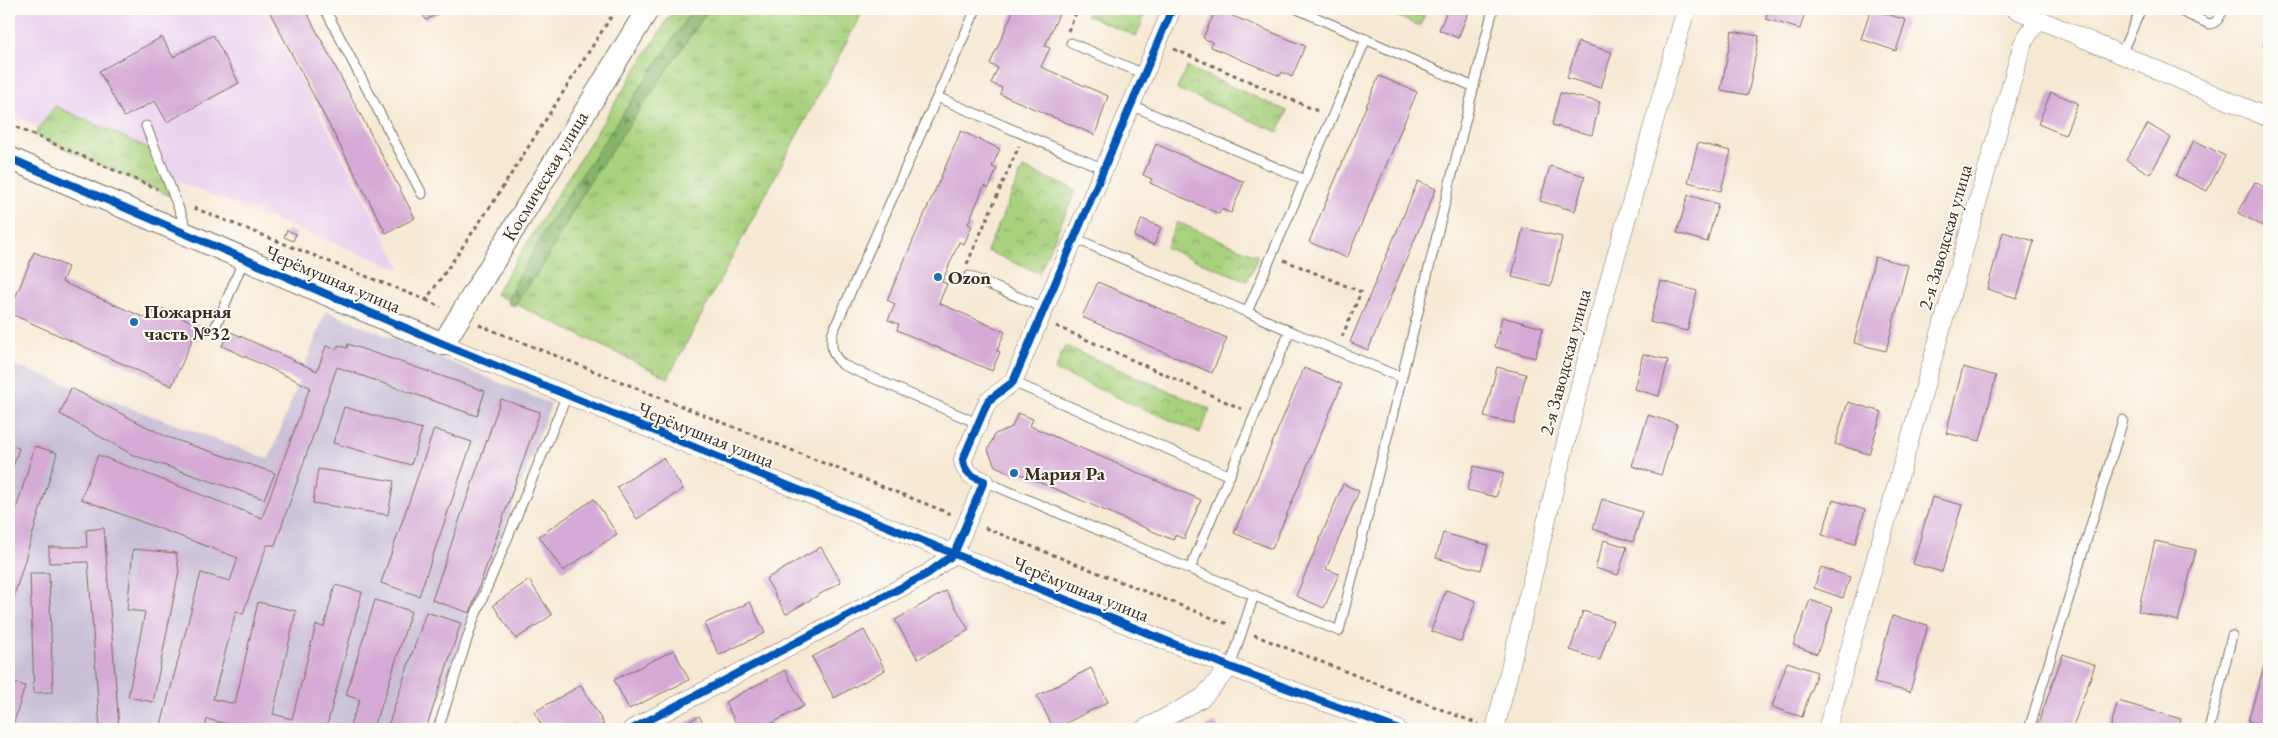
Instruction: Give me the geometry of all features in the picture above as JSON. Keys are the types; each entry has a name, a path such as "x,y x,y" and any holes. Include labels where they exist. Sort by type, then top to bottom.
{"street":[{"name":"Космическая улица","path":"443,344 648,9"},
{"path":"632,729 926,574 954,554 984,481 971,476 963,465 963,459 977,423 988,402 1013,382 1172,9"},
{"name":"2-я Заводская улица","path":"1495,729 1584,369 1686,9"},
{"path":"2015,9 2269,118"},
{"name":"2-я Заводская улица","path":"1827,729 2020,52 2023,43 2038,19"},
{"name":"Черёмушная улица","path":"9,158 443,344 1230,667 1397,729"},
{"path":"1144,729 1202,698 1230,667"}],"lane":[{"path":"325,9 422,194"},
{"path":"976,9 832,334 831,348 834,357 843,365 977,423"},
{"path":"1297,9 1474,87"},
{"path":"984,481 1339,631 1493,9"},
{"path":"2121,54 2141,9"},
{"path":"2176,9 2209,24 2214,24 2218,20 2223,9"},
{"path":"1247,312 1366,39"},
{"path":"1071,43 1144,74"},
{"path":"937,97 1104,169"},
{"path":"1131,105 1305,180"},
{"path":"146,126 189,234"},
{"path":"1074,238 1402,378"},
{"path":"214,328 244,258"},
{"path":"969,276 1042,314"},
{"path":"1190,569 1290,331"},
{"path":"1013,382 1230,476"},
{"path":"438,729 472,621 567,395"},
{"path":"2029,729 2123,420"},
{"path":"1230,667 1254,595"},
{"path":"2209,729 2232,636"}],"path":[{"path":"9,124 176,198 197,210 426,300 494,201 616,9"},
{"path":"1071,43 1067,38 1067,33 1078,9"},
{"path":"1158,42 1332,118"},
{"path":"969,276 966,272 966,267 1024,134"},
{"path":"1272,255 1361,292 1336,350"},
{"path":"1042,314 1255,415"}],"shaded area":[{"path":"9,9 264,9 402,270 9,115"},
{"path":"326,311 551,404 428,729 9,729 9,363 269,459"}],"green space":[{"path":"674,9 864,9 668,378 495,294"},
{"path":"693,9 709,9 587,186 542,267 514,306 509,304 508,297 546,228"},
{"path":"1089,9 1148,9 1136,36 1086,15"},
{"path":"1379,9 1427,9 1420,26"},
{"path":"1187,67 1287,111 1278,132 1177,89"},
{"path":"55,106 157,152 175,198 34,135"},
{"path":"1023,168 1076,190 1039,273 987,251"},
{"path":"1177,222 1258,256 1247,281 1166,248"},
{"path":"1065,346 1210,409 1200,433 1055,370"}],"building":[{"path":"268,9 305,9 415,218 386,233"},
{"path":"420,9 447,9 426,20"},
{"path":"1014,9 1061,9 1045,46 1050,48 1041,67 1108,96 1095,135 1000,94 1002,88 991,83 998,68 990,64"},
{"path":"1216,9 1305,46 1292,77 1282,72 1280,76 1211,47 1212,42 1203,38"},
{"path":"1448,9 1470,9 1458,38 1439,30"},
{"path":"1769,9 1806,9 1800,29 1766,19"},
{"path":"1871,9 1906,20 1896,51 1861,39"},
{"path":"1732,31 1759,36 1748,95 1721,90"},
{"path":"2269,31 2269,49 2263,46"},
{"path":"213,35 239,83 167,122 155,101 124,117 99,71 162,37 173,57"},
{"path":"1578,42 1612,52 1601,88 1567,78"},
{"path":"1379,76 1417,92 1347,258 1309,242"},
{"path":"2051,92 2078,103 2065,135 2038,124"},
{"path":"1560,93 1600,102 1592,135 1552,125"},
{"path":"2148,124 2171,138 2150,174 2126,160"},
{"path":"961,131 1000,149 992,167 997,169 989,188 984,186 968,224 972,226 964,244 959,242 942,282 947,284 939,303 1005,332 997,351 1000,352 992,371 897,330 899,324 888,320 895,304 887,300"},
{"path":"2194,140 2225,156 2207,191 2176,176"},
{"path":"1698,143 1731,151 1721,191 1688,182"},
{"path":"1156,144 1244,182 1231,213 1221,209 1219,214 1150,183 1152,179 1143,175"},
{"path":"1550,166 1585,176 1575,211 1540,201"},
{"path":"1418,181 1436,189 1368,350 1350,342"},
{"path":"2255,182 2269,190 2269,229 2238,213"},
{"path":"1688,195 1718,204 1707,242 1677,233"},
{"path":"1142,219 1161,227 1154,245 1134,237"},
{"path":"1523,228 1562,237 1551,286 1512,277"},
{"path":"287,230 296,234 293,241 284,237"},
{"path":"2003,232 2034,241 2017,298 1987,289"},
{"path":"34,252 68,267 62,282 150,320 156,306 199,325 172,386 9,313"},
{"path":"1875,257 1908,265 1886,351 1854,343"},
{"path":"1661,281 1697,291 1687,331 1650,322"},
{"path":"1098,282 1227,338 1212,373 1082,317"},
{"path":"1502,317 1543,328 1535,358 1495,347"},
{"path":"229,331 317,371 326,346 337,349 338,345 347,348 348,344 485,391 477,416 337,367 275,545 267,545 243,614 236,611 213,699 235,704 258,602 296,611 273,714 292,719 316,625 324,627 335,585 362,592 326,729 247,729 207,719 205,729 160,729 201,573 230,581 238,558 81,499 98,455 262,518 310,387 222,346"},
{"path":"1643,354 1668,360 1659,396 1634,389"},
{"path":"1497,367 1526,374 1514,423 1484,417"},
{"path":"1963,367 1996,376 1980,441 1946,433"},
{"path":"1304,368 1342,384 1272,549 1234,533"},
{"path":"71,388 167,437 275,473 264,499 133,455 60,414"},
{"path":"501,399 540,412 470,613 432,600"},
{"path":"1848,402 1882,412 1869,454 1835,444"},
{"path":"344,407 422,429 411,465 333,443"},
{"path":"1018,413 1033,419 1030,426 1201,500 1184,539 1175,535 1173,540 1016,472 1015,475 995,466 988,450 995,434 1012,427"},
{"path":"1648,415 1677,424 1661,475 1632,466"},
{"path":"434,429 472,442 419,596 381,583"},
{"path":"9,445 19,448 9,479"},
{"path":"35,446 57,453 9,613 9,533"},
{"path":"663,458 683,489 637,519 617,487"},
{"path":"1474,466 1504,473 1496,497 1467,490"},
{"path":"318,469 394,481 388,515 313,503"},
{"path":"1343,484 1359,491 1326,569 1339,574 1324,608 1296,596"},
{"path":"1932,497 1962,505 1942,572 1913,564"},
{"path":"594,499 617,534 563,571 539,536"},
{"path":"1602,499 1642,512 1633,542 1593,529"},
{"path":"1833,500 1865,510 1855,544 1822,535"},
{"path":"104,528 119,728 100,729 88,562 49,563 49,547 87,547 86,530"},
{"path":"1443,533 1488,545 1481,570 1436,558"},
{"path":"1604,540 1627,547 1618,575 1595,568"},
{"path":"2155,541 2196,550 2178,621 2138,611"},
{"path":"821,547 841,582 786,614 766,579"},
{"path":"133,549 176,553 179,571 153,702 128,697 145,612 127,610"},
{"path":"1821,567 1850,577 1843,598 1814,588"},
{"path":"30,573 49,573 53,692 34,693"},
{"path":"529,580 552,615 516,639 493,605"},
{"path":"1446,590 1476,601 1461,642 1431,631"},
{"path":"946,591 969,630 918,659 895,620"},
{"path":"375,600 411,611 385,696 372,729 348,729 360,700 346,695"},
{"path":"1810,600 1833,608 1817,654 1793,645"},
{"path":"750,602 765,633 719,655 704,624"},
{"path":"1583,611 1613,621 1600,660 1570,650"},
{"path":"426,612 461,623 426,729 387,729"},
{"path":"1892,616 1928,625 1910,692 1874,683"},
{"path":"864,630 885,670 834,698 812,657"},
{"path":"2269,649 2269,727 2248,721"},
{"path":"674,650 689,680 629,709 614,680"},
{"path":"2063,654 2095,665 2072,729 2036,729"},
{"path":"1787,662 1817,672 1802,717 1772,707"},
{"path":"1091,668 1108,702 1054,729 1037,696"},
{"path":"785,670 804,706 761,729 739,729 725,702"},
{"path":"9,681 25,686 14,722 9,720"},
{"path":"581,685 604,724 594,729 544,729 534,712"},
{"path":"2118,701 2181,719 2178,729 2110,729"},
{"path":"699,716 707,729 675,729"},
{"path":"517,721 522,729 502,729"},
{"path":"1215,722 1218,729 1203,729"}],"cycle path":[{"path":"632,729 927,574 954,554 984,481 967,471 963,464 963,459 988,401 1013,382 1172,9"},
{"path":"9,158 443,344 1230,667 1397,729"}],"place":[{"name":"Ozon","path":"938,277"},
{"name":"Пожарная часть №32","path":"134,322"},
{"name":"Мария Ра","path":"1014,473"}]}
